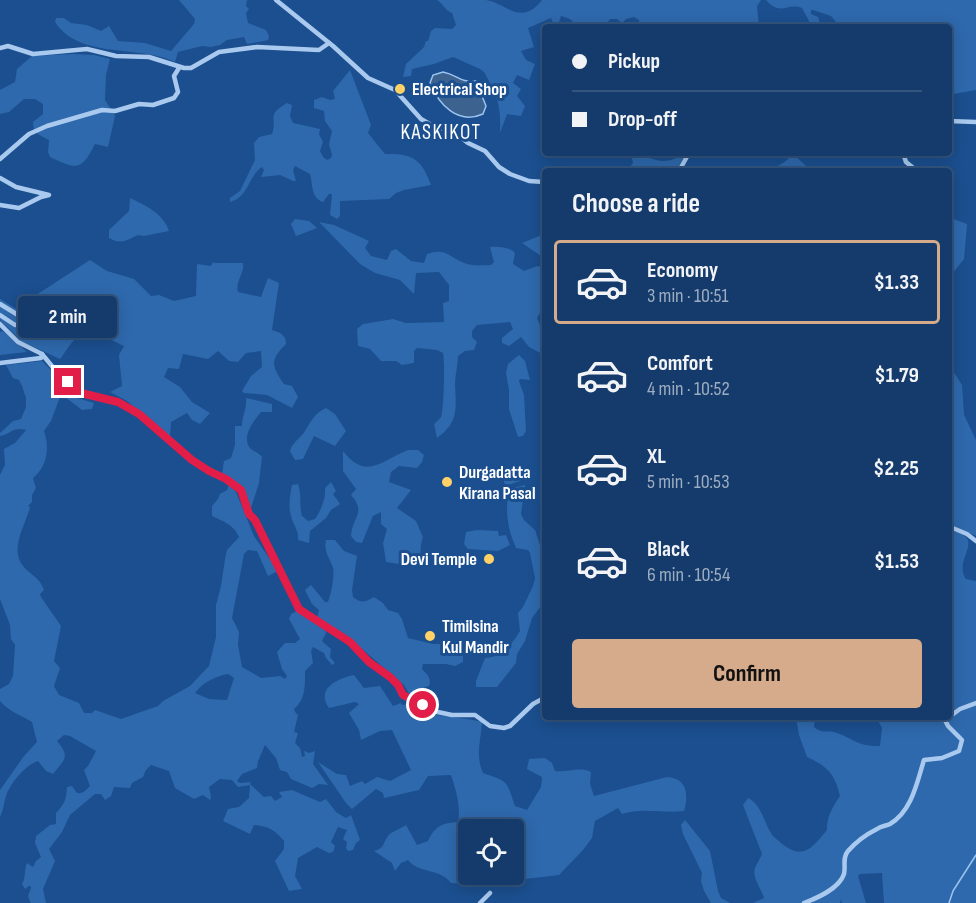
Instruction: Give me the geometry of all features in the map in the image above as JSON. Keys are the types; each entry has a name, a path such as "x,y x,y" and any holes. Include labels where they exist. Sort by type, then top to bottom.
{"street":[{"path":"276,0 368,78 395,90 422,119 433,126 454,132 468,143 485,151 499,167 510,174 529,181 542,182"},
{"path":"0,48 8,46 33,54 87,49 116,56 149,57 179,68 191,68 219,52 257,47 319,50 329,43"},
{"path":"0,159 29,134 47,126 102,110 115,111 139,104 153,105 174,98 178,92 174,76 179,68"},
{"path":"952,121 976,122"},
{"path":"904,156 906,162 913,168"},
{"path":"0,178 16,187 49,195 19,208 0,205"},
{"path":"0,304 18,315 21,319 20,324 15,325 0,315"},
{"path":"0,324 18,342 42,354 56,371 81,393 118,402 139,414 192,460 241,490 249,514 255,520 299,609 350,642 369,662 390,677 408,698 432,711 452,715 475,715 490,726 498,728 510,726 533,704 542,699"},
{"path":"0,363 41,358 42,354"},
{"path":"952,528 976,541"},
{"path":"952,715 976,703"},
{"path":"804,903 827,893 836,885 843,874 844,860 849,850 879,827 891,823 902,814 913,794 924,760 942,758 959,751 962,740 945,720"},
{"path":"480,903 490,893"}],"shaded area":[{"path":"179,0 247,0 248,23 266,30 268,40 247,44 244,37 227,40 220,45 202,46 178,52 175,62 144,54 94,47 79,42 66,34 55,22 56,18 64,18 71,23 87,25 101,31 109,26 118,41 145,43 171,51 194,24 195,19"},
{"path":"437,0 486,0 520,13 534,8 542,0 761,0 757,6 759,24 640,24 639,20 634,17 622,23 617,19 610,19 606,24 575,24 570,19 561,16 559,22 553,23 551,18 528,28 534,47 521,51 526,60 535,64 529,80 517,75 513,83 521,89 517,96 525,106 521,116 507,114 500,133 498,101 484,72 480,69 453,57 412,69 411,76 403,77 406,64 424,47 431,31 435,28 452,29 456,25 452,13"},
{"path":"766,0 976,0 976,90 952,94 952,24 838,24 831,16 811,10 811,14 818,17 820,24 808,24 809,21 802,8 776,8"},
{"path":"94,55 110,59 106,75 105,100 115,116 108,147 95,144 86,159 78,166 50,157 49,140 34,129 33,122 43,114 43,104 35,99 24,99 9,112 0,114 0,90 15,82 17,69 32,56"},
{"path":"350,70 371,125 368,133 385,154 402,155 415,159 424,169 431,185 404,190 389,199 340,201 340,216 337,219 330,215 332,194 329,194 323,202 319,200 313,191 310,174 295,166 293,170 296,181 280,175 261,177 264,170 262,167 241,196 230,202 230,198 240,191 255,160 254,143 259,137 272,134 274,114 287,103 292,105 290,116 293,123 320,129 319,134 323,142 320,151 327,160 331,158 329,144 332,131 325,121 324,111 314,108 314,100 322,97 335,99 333,91"},
{"path":"443,72 462,80 476,81 486,106 483,114 465,117 450,111 444,105 430,83 433,75"},
{"path":"632,156 646,156 665,161 684,156 678,168 626,168 633,163"},
{"path":"790,156 795,156 806,168 771,168"},
{"path":"130,198 158,215 169,231 138,235 121,241 109,238 109,230 129,211"},
{"path":"952,218 967,224 964,259 952,274"},
{"path":"295,219 309,221 317,228 296,236 291,224"},
{"path":"319,222 334,225 369,241 365,248 371,256 387,260 391,251 396,249 411,261 424,263 427,254 439,252 467,264 491,265 494,262 490,247 507,248 515,253 513,264 524,271 537,266 542,267 542,309 537,318 542,330 542,354 529,347 521,337 509,346 502,343 502,338 513,329 510,322 477,325 472,331 472,337 477,342 474,350 465,351 458,356 455,381 456,408 453,420 437,438 434,424 441,417 442,412 443,353 437,350 417,348 414,351 414,363 402,365 396,361 381,361 370,349 358,346 357,329 363,324 393,319 406,323 444,322 443,303 449,301 449,285 439,272 416,273 414,294 400,280 375,273 360,264"},
{"path":"542,235 542,257 522,243"},
{"path":"90,260 107,271 134,279 151,296 159,295 174,301 196,296 197,264 211,266 213,262 243,263 238,292 261,297 268,278 279,283 272,330 284,336 286,344 277,354 274,363 284,384 292,386 298,397 292,408 267,395 242,391 251,376 262,367 261,351 246,353 238,362 229,361 218,351 208,359 183,354 179,369 168,368 164,377 180,387 192,402 210,413 200,424 192,420 187,413 171,422 170,437 127,401 110,392 122,386 119,355 124,346 96,334 84,335 73,341 60,359 21,341 0,320 0,299 21,312 30,299"},
{"path":"2,331 27,352 0,355 0,332"},
{"path":"519,355 525,361 530,380 520,379 519,381 524,395 526,431 523,436 518,437 509,409 506,373 508,364"},
{"path":"42,361 51,370 52,375 77,398 94,403 92,409 82,410 65,397 60,397 51,421 44,431 47,444 46,457 38,474 33,478 36,488 32,495 32,502 28,506 30,507 18,544 19,559 42,585 44,590 40,594 41,597 61,626 54,661 60,668 54,686 59,695 79,703 84,713 92,713 95,710 121,719 158,706 190,686 209,666 216,637 216,605 227,550 239,537 231,526 212,516 212,506 220,494 227,490 229,484 236,492 254,536 278,571 268,576 257,551 248,550 244,554 232,618 239,632 238,645 242,667 261,678 280,676 285,679 287,676 282,669 277,652 285,643 295,643 300,639 289,619 291,614 297,611 325,629 326,633 322,641 331,649 330,657 335,663 332,665 324,653 313,647 311,651 313,663 305,671 303,696 294,709 298,715 294,732 298,733 295,743 300,748 302,757 305,756 304,751 309,753 315,751 313,764 328,785 319,784 312,788 291,779 287,772 280,770 276,758 265,745 257,768 242,774 237,781 251,782 250,784 264,797 271,796 275,801 282,797 279,792 292,790 320,802 326,799 336,812 346,818 351,815 360,840 353,850 348,851 347,842 343,839 347,830 338,827 331,842 335,846 333,852 329,853 317,847 298,858 295,876 302,889 289,891 275,861 284,849 284,841 277,834 271,829 254,825 250,834 223,821 228,809 239,807 249,798 250,785 238,787 232,780 220,779 209,787 210,800 203,795 194,799 175,788 169,771 151,765 143,777 132,783 130,788 114,787 111,796 105,800 101,794 95,794 70,815 62,832 49,849 55,861 43,889 46,903 31,903 29,900 31,886 25,889 22,884 27,863 33,867 41,857 35,843 36,836 50,825 56,824 56,813 65,801 67,787 72,786 79,793 90,786 84,770 96,751 64,735 57,741 65,755 53,774 46,771 38,761 24,770 7,793 0,817 0,790 37,742 32,722 0,701 0,689 9,684 13,676 15,645 11,639 10,625 0,599 0,475 5,465 4,449 15,443 26,430 17,429 0,436 0,433 13,421 21,419 26,407 22,386 19,380 13,378 6,365","holes":["228,674 234,678 227,700 209,699 195,693 205,683 219,676"]},
{"path":"952,369 962,385 964,415 976,440 976,536 952,525"},
{"path":"246,398 272,404 272,412 261,412 248,434 250,448 262,457 259,483 250,511 243,488 222,474 224,461 231,458 235,445 235,426 242,426"},
{"path":"326,408 335,414 346,431 335,446 314,436 303,459 295,460 290,451 293,445 316,415"},
{"path":"408,450 418,450 424,455 422,462 417,468 399,466 391,472 389,482 411,490 397,508 416,521 423,537 419,567 386,562 383,543 387,529 381,524 381,512 373,516 362,543 356,542 351,536 358,506 351,495 356,489 343,471 343,451 359,465 367,467"},
{"path":"510,466 521,469 525,473 523,480 505,486 503,476 505,468"},
{"path":"331,482 336,491 333,494 340,504 310,531 309,543 298,540 290,508 292,485 298,484 302,516 308,521 317,516 324,500 325,488"},
{"path":"525,485 521,514 535,530 542,551 542,605 532,618 525,641 517,654 516,663 497,687 476,687 485,658 502,653 520,631 518,613 523,607 535,578 530,553 528,550 516,548 511,533 507,504 509,489"},
{"path":"952,530 960,533 968,541 963,573 966,579 976,581 976,903 884,903 882,873 858,876 866,903 842,903 841,899 840,903 753,903 764,898 754,872 762,854 743,805 748,798 756,804 773,836 789,848 801,852 812,847 827,830 829,817 840,796 833,776 820,764 807,757 796,720 815,720 814,727 820,731 837,733 861,744 872,746 880,746 882,728 878,720 952,720"},
{"path":"498,531 499,536 506,535 510,545 498,551 468,549 464,544 466,532"},
{"path":"326,540 335,540 344,551 357,556 353,597 364,602 374,597 388,610 398,613 408,638 433,644 451,644 463,655 463,662 455,666 423,664 422,669 430,681 429,686 423,689 425,702 409,694 404,685 348,637 317,618 319,610 312,604 305,590 311,585 325,602 328,602 333,571 326,551"},
{"path":"354,675 364,688 380,686 393,706 401,703 417,706 438,715 482,722 479,754 483,773 502,780 508,786 515,806 527,810 541,787 542,777 527,769 529,759 545,758 552,763 555,771 591,772 590,784 594,796 667,777 674,778 679,780 685,788 684,811 638,811 622,814 618,808 595,821 592,838 559,875 524,879 524,819 458,819 459,810 451,775 428,776 419,790 384,798 383,793 376,789 352,809 346,803 318,762 337,774 346,775 350,786 362,781 365,784 377,777 390,781 411,770 392,730 380,731 361,740 359,730 349,713 359,704 355,702 329,708 325,695 335,682"},
{"path":"685,820 710,851 718,891 721,898 730,903 711,903 704,891 701,881 702,873 683,834 681,825"},
{"path":"458,822 458,883 451,883 441,875 418,867 408,860 401,863 395,871 392,863 374,851 382,847 390,834 406,825 417,845 428,841 433,832 448,823"}],"waterway":[{"path":"949,903 953,891 976,855"}],"place":[{"name":"Electrical Shop","path":"400,89"},
{"name":"Durgadatta Kirana Pasal","path":"447,482"},
{"name":"Devi Temple","path":"489,559"},
{"name":"Timilsina Kul Mandir","path":"430,636"}],"district":[{"name":"KASKIKOT","path":"441,132"}],"route":[{"path":"68,382 81,393 118,402 139,414 192,460 241,490 249,514 255,520 299,609 350,642 369,662 398,685 403,695 423,705"}]}
